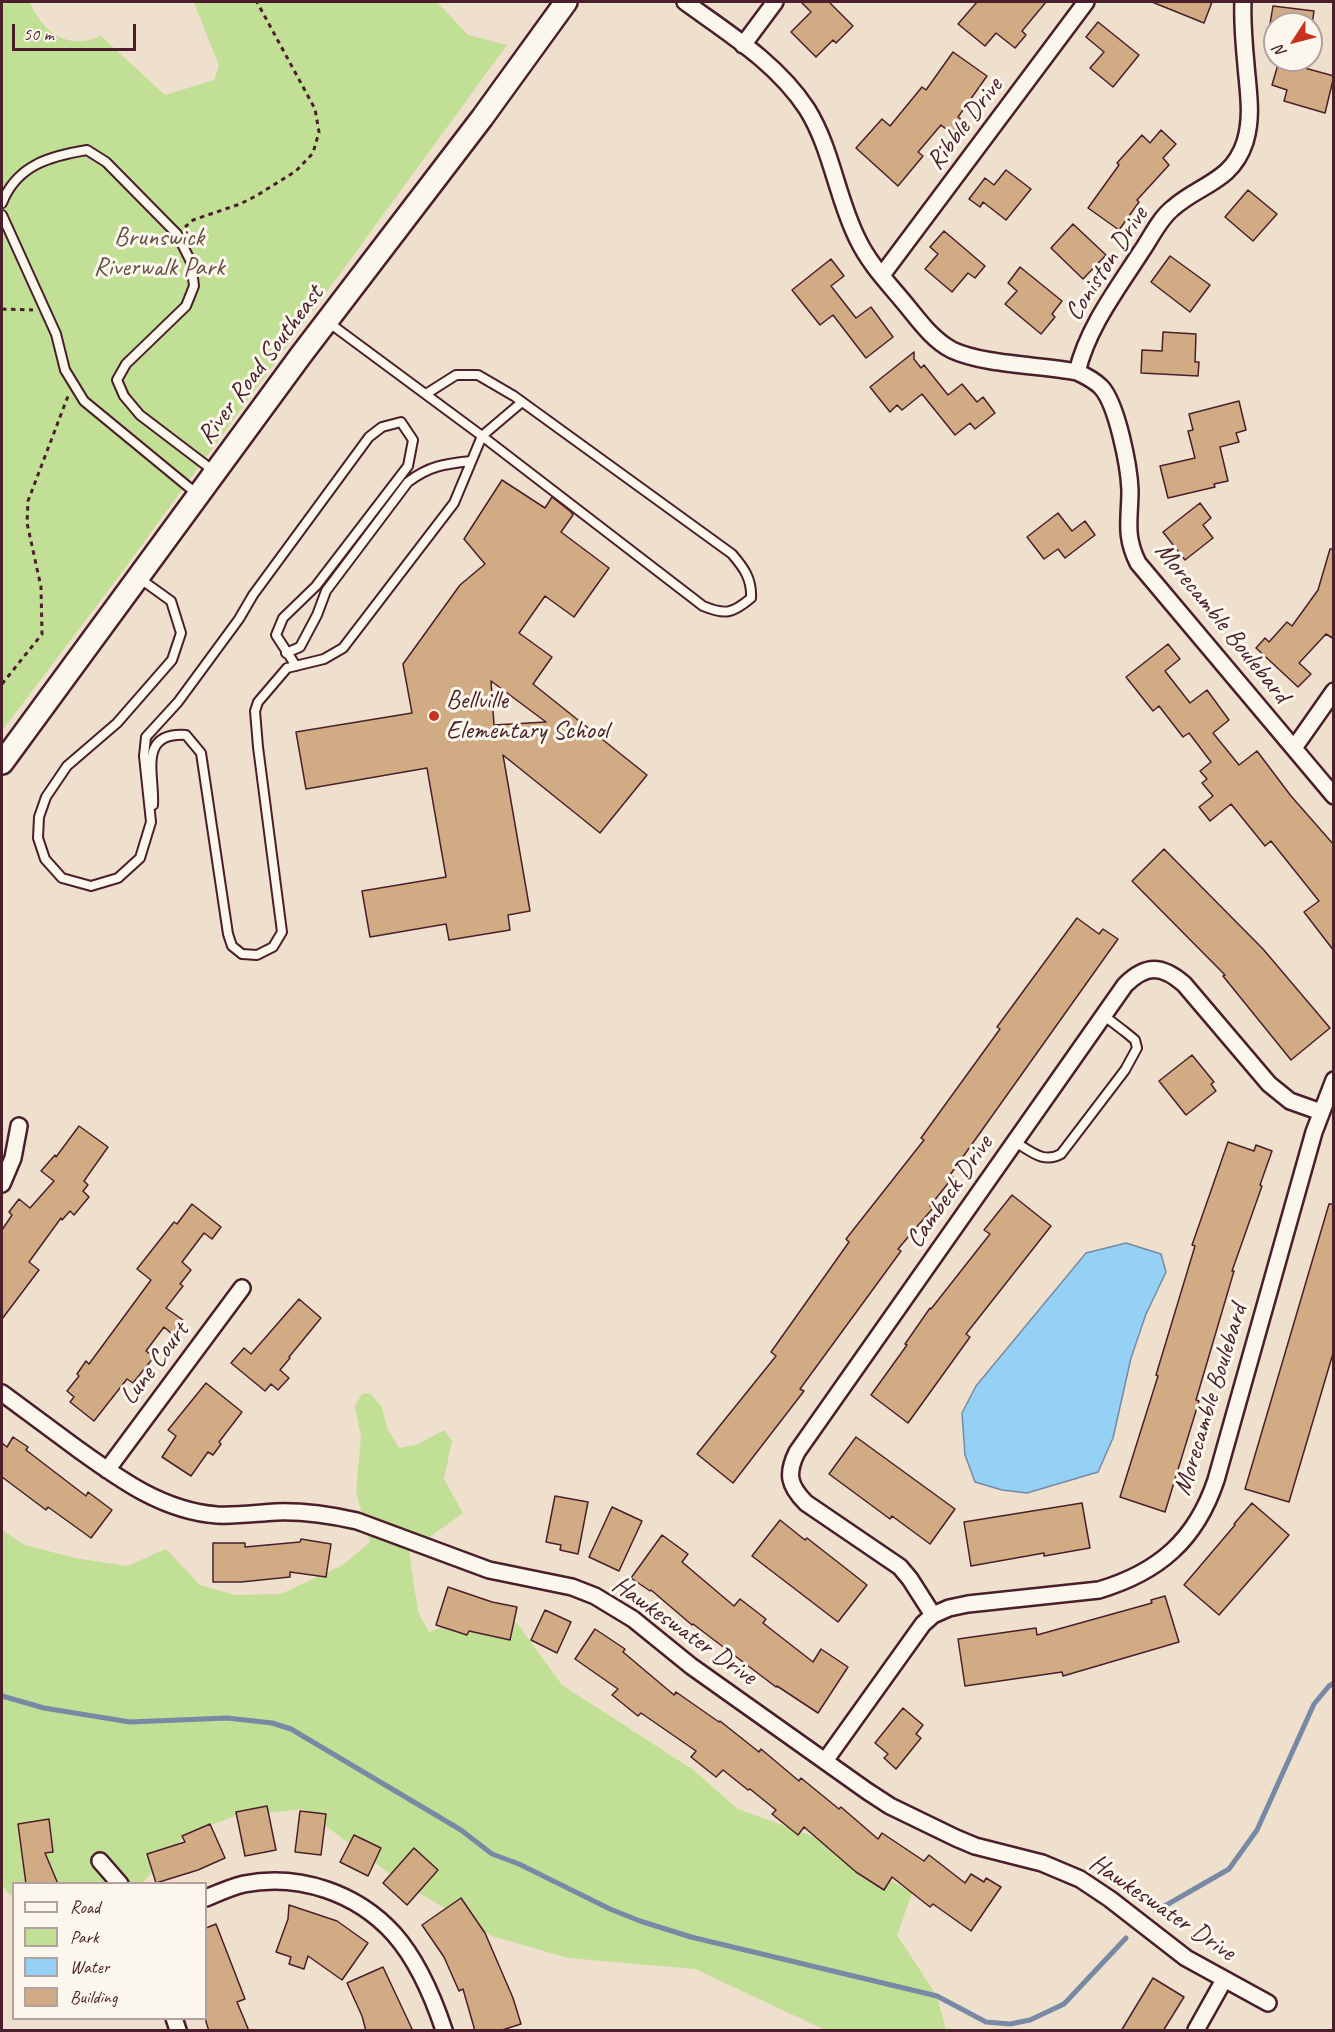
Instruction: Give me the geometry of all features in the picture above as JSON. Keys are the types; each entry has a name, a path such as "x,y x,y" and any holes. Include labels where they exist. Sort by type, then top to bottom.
{"main road":[{"name":"River Road Southeast","path":"2,763 215,472 482,118 566,2"}],"street":[{"name":"Morecamble Boulebard","path":"685,2 743,45 783,79 808,111 827,152 858,241 882,275 939,342 952,350 982,358 1077,372 1091,379 1102,389 1116,418 1128,473 1130,491 1128,533 1131,548 1138,563 1334,796"},
{"path":"743,45 775,2"},
{"name":"Ribble Drive","path":"882,275 1086,2"},
{"name":"Coniston Drive","path":"1077,372 1092,328 1163,218 1182,201 1220,178 1237,160 1241,152 1250,113 1243,38 1243,2"},
{"path":"1294,748 1334,691"},
{"name":"Cambeck Drive","path":"933,1615 900,1567 806,1503 796,1493 790,1479 790,1465 796,1452 1125,985 1135,975 1148,969 1162,969 1172,974 1184,984 1269,1084 1290,1101 1321,1112"},
{"name":"Morecamble Boulebard","path":"825,1761 914,1635 933,1615 949,1608 968,1604 1099,1590 1118,1584 1154,1566 1171,1553 1199,1520 1216,1480 1321,1112 1334,1080"},
{"path":"2,1184 13,1158 19,1126"},
{"name":"Lune Court","path":"107,1470 242,1288"},
{"name":"Hawkeswater Drive","path":"2,1393 107,1470 157,1500 217,1515 277,1512 337,1516 357,1521 489,1570 572,1587 595,1596 633,1619 684,1661 890,1806 975,1846 1042,1863 1080,1879 1110,1899 1170,1947 1224,1980 1268,2003"},
{"path":"100,1861 118,1882"},
{"path":"207,1898 244,1884 285,1882 306,1884 353,1900 376,1916 410,1955 438,2012 444,2031"},
{"path":"1196,2031 1224,1980"}],"lane":[{"path":"2,203 6,192 29,168 50,157 87,150 106,162 177,234 191,262 194,286 186,306 126,364 117,380 124,396 140,415 215,472"},
{"path":"2,215 56,334 65,370 84,401 198,495"},
{"path":"327,321 482,436 703,606 721,614 738,609 751,598 752,586 746,571 732,554 522,402 478,375 456,375 426,394"},
{"path":"138,577 171,601 180,633 172,660 117,723 67,766 46,797 39,818 38,838 45,859 62,878 91,886 118,878 140,858 151,822 154,790 152,750 160,741 174,735 186,735 201,753 228,934 232,946 242,954 257,954 273,947 282,932 258,747 255,711 258,702 287,668 324,659 343,648 454,503 482,436 522,402"},
{"path":"151,822 144,756 147,737 178,702 369,437 382,427 401,422 413,440 408,466 316,586 283,618 276,634 296,666"},
{"path":"286,653 300,647 318,615 326,591 408,482 422,471 442,464 471,462"},
{"path":"1016,1142 1043,1159 1061,1154 1125,1070 1137,1048 1135,1040 1103,1015"}],"path":[{"path":"177,234 193,220 256,196 296,171 313,153 319,132 315,109 257,2"},
{"path":"2,309 45,310"},
{"path":"2,684 42,634 41,587 27,523 28,501 73,383"}],"green space":[{"name":"Brunswick Riverwalk Park","path":"2,2 29,2 49,30 67,40 88,40 101,36 165,95 214,80 219,66 194,2 437,2 468,35 507,45 125,568 2,731"},
{"path":"370,1393 382,1407 387,1428 399,1448 416,1445 444,1430 452,1441 444,1479 463,1513 409,1552 418,1612 429,1632 477,1614 517,1623 562,1685 692,1769 738,1809 823,1840 912,1893 897,1935 937,1996 946,2030 825,2030 695,1969 568,1958 492,1936 402,1883 303,1809 232,1817 186,1835 143,1882 12,1882 12,1896 9,1894 2,1885 2,1530 25,1545 75,1558 127,1566 166,1549 200,1585 235,1595 281,1594 343,1565 370,1542 356,1492 361,1437 355,1406 362,1394"}],"water":[{"path":"1126,1243 1161,1254 1166,1272 1146,1314 1131,1358 1113,1438 1098,1472 1027,1493 1002,1490 975,1482 965,1455 962,1413 976,1386 1086,1253"}],"building":[{"path":"801,2 829,2 853,26 836,43 833,40 816,57 791,32 811,12"},
{"path":"977,2 1046,2 1022,31 1026,35 1015,48 996,33 985,46 958,24"},
{"path":"1152,2 1212,2 1204,23"},
{"path":"1273,6 1314,11 1314,12 1272,12"},
{"path":"1098,22 1139,55 1113,87 1090,68 1104,52 1086,37"},
{"path":"953,52 987,76 958,117 963,121 952,134 941,125 918,152 923,156 898,186 856,148 882,119 890,126 922,87 926,90"},
{"path":"1276,72 1319,72 1334,76 1325,113 1284,101 1287,90 1272,85"},
{"path":"1161,130 1176,144 1163,158 1169,165 1137,200 1139,202 1119,230 1088,208 1119,165 1117,163 1142,135 1150,143"},
{"path":"1006,170 1031,189 1006,220 983,202 980,207 969,199 985,178 994,185"},
{"path":"1248,190 1277,214 1253,241 1225,217"},
{"path":"1073,224 1106,255 1083,279 1051,248"},
{"path":"944,231 985,266 975,278 968,273 952,292 925,269 938,254 930,247"},
{"path":"1170,256 1210,285 1190,312 1151,282"},
{"path":"831,259 844,276 831,286 856,318 871,307 893,337 866,358 833,315 820,325 792,290"},
{"path":"1020,267 1062,301 1052,314 1055,317 1041,334 1005,304 1017,291 1008,283"},
{"path":"1163,332 1196,334 1195,362 1199,362 1198,376 1141,373 1142,350 1162,351"},
{"path":"914,352 914,359 921,368 924,365 948,395 962,384 977,402 983,397 995,413 975,429 970,423 955,435 922,394 902,410 897,405 890,412 870,387"},
{"path":"1239,401 1246,430 1236,433 1239,442 1220,447 1228,481 1214,484 1215,487 1168,498 1160,466 1195,458 1188,431 1193,430 1189,414"},
{"name":"Bellville Elementary School","path":"502,480 545,508 552,497 571,512 573,515 561,532 609,568 574,617 545,596 519,633 552,657 533,684 647,775 600,833 503,755 530,911 508,915 510,930 449,940 446,924 370,937 362,891 446,877 427,768 306,789 296,732 412,713 403,664 460,585 485,564 464,539","holes":["491,681 546,722 494,725"]},
{"path":"1200,503 1211,518 1203,525 1213,538 1185,560 1163,532"},
{"path":"1058,513 1072,531 1085,521 1095,535 1065,558 1058,549 1044,559 1027,537"},
{"path":"1330,549 1334,549 1334,639 1326,634 1299,663 1311,674 1298,687 1256,648 1265,638 1269,642 1287,622 1292,626 1318,590"},
{"path":"1168,644 1180,659 1165,671 1190,703 1207,690 1229,720 1213,733 1239,765 1257,751 1291,796 1334,845 1334,951 1304,912 1319,901 1271,841 1265,846 1231,804 1210,821 1199,807 1213,796 1202,783 1207,779 1200,771 1211,762 1189,733 1183,737 1159,706 1153,711 1126,677"},
{"path":"1164,849 1263,949 1330,1028 1291,1060 1223,976 1225,975 1132,881"},
{"path":"1077,918 1099,934 1103,929 1118,939 950,1175 953,1177 930,1206 933,1208 898,1249 901,1251 800,1389 804,1391 733,1483 697,1454 776,1356 771,1352 849,1242 846,1239 924,1140 921,1138 1000,1029 997,1027"},
{"path":"1192,1055 1214,1082 1211,1084 1216,1091 1186,1115 1159,1081"},
{"path":"79,1126 108,1147 84,1181 88,1185 83,1191 89,1197 74,1215 70,1211 62,1220 61,1218 29,1262 39,1270 2,1319 2,1230 12,1215 9,1212 19,1199 30,1208 54,1181 41,1171 55,1155 56,1157"},
{"path":"1228,1142 1254,1151 1256,1145 1272,1151 1232,1271 1234,1271 1196,1400 1199,1401 1165,1512 1120,1497 1158,1376 1156,1375 1195,1246 1192,1245"},
{"path":"1012,1195 1051,1226 966,1334 970,1337 908,1423 871,1395 930,1308 990,1234 984,1230"},
{"path":"192,1204 221,1227 212,1239 204,1233 182,1262 191,1270 180,1284 183,1286 166,1308 183,1320 172,1334 164,1327 146,1351 154,1357 133,1383 127,1379 94,1421 70,1402 74,1397 67,1391 79,1376 77,1374 86,1361 89,1364 151,1280 137,1269 174,1222 177,1224"},
{"path":"1329,1204 1334,1204 1334,1350 1289,1502 1245,1489"},
{"path":"299,1299 321,1318 280,1370 289,1378 278,1390 271,1384 265,1391 231,1363 244,1348 251,1354"},
{"path":"206,1383 242,1412 219,1442 221,1444 213,1455 208,1452 191,1476 162,1457 176,1436 168,1430"},
{"path":"13,1437 28,1447 26,1450 86,1496 88,1492 112,1510 91,1538 48,1507 46,1510 2,1477 2,1443 7,1447"},
{"path":"856,1437 955,1509 930,1544 892,1516 890,1519 829,1474"},
{"path":"555,1496 588,1502 578,1554 560,1550 561,1545 546,1542"},
{"path":"1082,1503 1090,1548 1044,1556 1044,1553 971,1566 964,1522"},
{"path":"1252,1503 1289,1535 1219,1615 1184,1585"},
{"path":"612,1507 642,1521 619,1571 589,1557"},
{"path":"780,1520 867,1585 838,1622 752,1556"},
{"path":"662,1535 688,1554 682,1562 734,1606 740,1599 766,1619 763,1623 813,1662 821,1649 848,1667 818,1713 776,1687 692,1625 651,1590 631,1578"},
{"path":"301,1539 331,1544 326,1577 290,1572 290,1577 241,1582 213,1582 213,1543 245,1543 245,1547 300,1542"},
{"path":"448,1587 492,1602 517,1607 510,1640 469,1631 467,1635 436,1625"},
{"path":"1165,1596 1179,1642 1063,1676 1062,1672 965,1686 958,1639 1036,1628 1037,1635 1152,1603 1151,1600"},
{"path":"545,1610 571,1622 557,1653 531,1640"},
{"path":"595,1629 625,1649 623,1652 674,1695 676,1692 720,1721 759,1752 761,1749 799,1781 801,1778 839,1809 841,1807 878,1839 882,1833 924,1861 929,1855 965,1883 971,1874 984,1882 986,1878 1001,1887 971,1931 933,1904 930,1907 892,1877 884,1890 856,1872 804,1827 798,1835 772,1814 776,1810 750,1789 748,1790 723,1770 716,1777 691,1757 696,1751 641,1713 638,1716 612,1695 618,1689 575,1659"},
{"path":"903,1708 923,1725 916,1734 921,1738 896,1769 884,1758 888,1754 875,1743"},
{"path":"267,1806 276,1850 245,1856 236,1812"},
{"path":"300,1811 326,1814 321,1855 295,1852"},
{"path":"49,1819 53,1852 45,1853 57,1882 26,1882 18,1824"},
{"path":"210,1824 225,1858 198,1870 156,1882 147,1854 185,1842 182,1836"},
{"path":"354,1835 381,1848 368,1876 340,1862"},
{"path":"414,1848 438,1870 407,1905 383,1883"},
{"path":"461,1898 485,1933 513,1998 521,2024 499,2031 475,2031 463,1989 459,1991 444,1957 422,1925"},
{"path":"289,1905 337,1921 368,1943 342,1980 308,1956 304,1969 289,1964 291,1957 276,1952 288,1919"},
{"path":"216,1924 245,1999 237,2002 249,2031 209,2031 206,2022 207,1928"},
{"path":"383,1967 413,2031 366,2031 362,2016 347,1983"},
{"path":"1153,1978 1184,1997 1163,2031 1121,2031"}],"waterway":[{"path":"1156,1911 1229,1869 1257,1830 1314,1704 1334,1683"},
{"path":"2,1696 44,1708 130,1722 227,1718 272,1723 291,1729 461,1830 492,1854 519,1864 610,1909 691,1937 937,1996 986,2022 1010,2024 1030,2020 1064,2004 1126,1938"}],"place":[{"name":"Bellville Elementary School","path":"434,716"}]}
